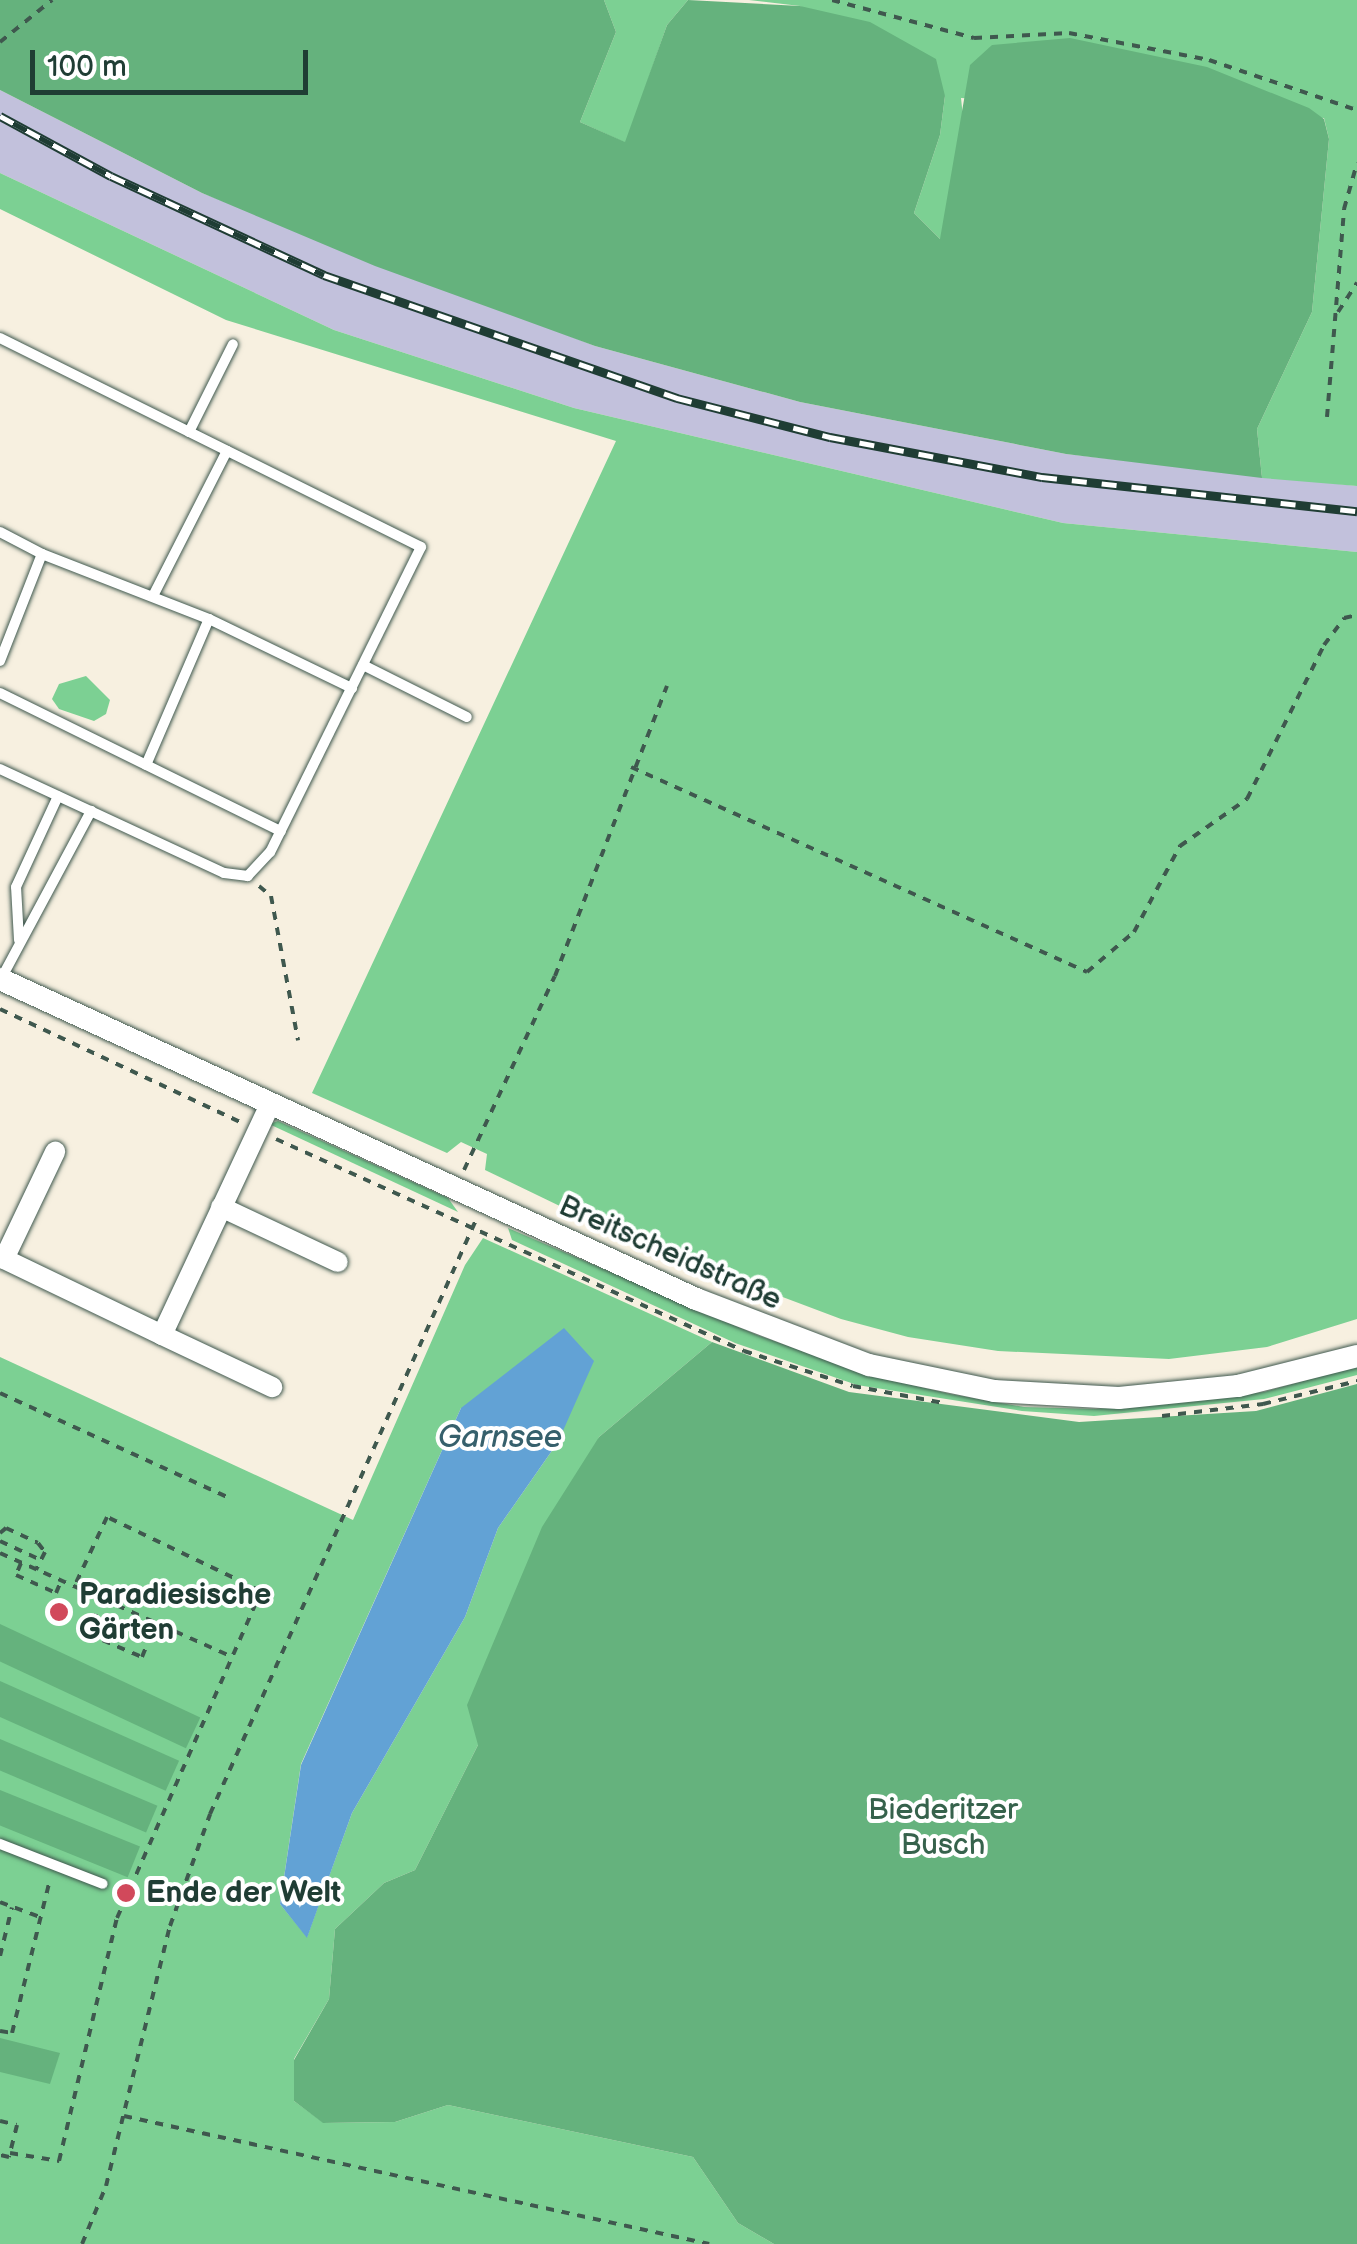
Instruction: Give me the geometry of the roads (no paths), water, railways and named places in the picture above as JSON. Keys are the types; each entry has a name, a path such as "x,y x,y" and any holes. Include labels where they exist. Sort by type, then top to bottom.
{"street":[{"name":"Breitscheidstraße","path":"0,980 778,1334 947,1384 1054,1397 1176,1395 1357,1356"},
{"path":"162,1334 270,1104"},
{"path":"56,1152 2,1258 272,1387"},
{"path":"221,1207 338,1262"}],"lane":[{"path":"0,338 421,547 281,831 263,865 248,876 224,873 0,769"},
{"path":"189,432 233,344"},
{"path":"153,596 226,451"},
{"path":"0,532 42,554 209,618 352,688"},
{"path":"0,661 42,554"},
{"path":"146,765 209,618"},
{"path":"363,666 467,717"},
{"path":"0,693 281,831"},
{"path":"19,942 16,887 58,796"},
{"path":"0,980 19,942 47,904 92,811"},
{"path":"0,1844 103,1884"}],"water":[{"name":"Garnsee","path":"564,1328 594,1361 558,1442 498,1528 465,1617 352,1813 307,1938 280,1904 301,1765 461,1408"}],"railway":[{"path":"0,116 111,176 324,275 677,398 830,437 1042,477 1357,511"}],"place":[{"name":"Paradiesische Gärten","path":"59,1612"},
{"name":"Ende der Welt","path":"126,1893"}],"park label":[{"name":"Biederitzer Busch","path":"943,1827"}]}
